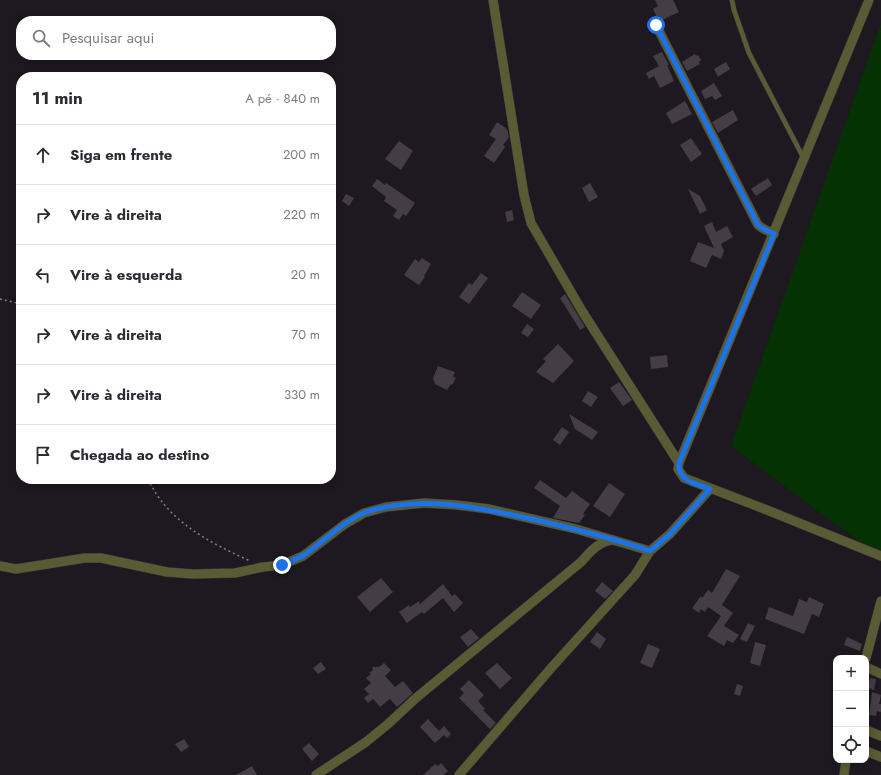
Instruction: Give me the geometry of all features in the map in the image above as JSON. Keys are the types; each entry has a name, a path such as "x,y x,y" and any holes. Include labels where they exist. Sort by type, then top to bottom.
{"street":[{"path":"493,0 524,195 531,223 582,311 679,463"},
{"path":"869,0 679,463 678,469 684,478 881,556"},
{"path":"656,25 758,225 774,234"},
{"path":"459,775 552,667 635,575 650,551 670,534 710,489"},
{"path":"0,566 16,569 90,558 101,558 167,572 193,574 235,573 263,567 282,565 303,556 345,524 364,513 386,507 424,503 489,509 576,529 650,551"},
{"path":"316,775 366,742 416,698 572,570 592,550 604,541 616,540"},
{"path":"867,655 879,613 881,600"},
{"path":"869,668 881,674"},
{"path":"869,731 881,736"},
{"path":"869,752 881,757"},
{"path":"844,775 846,763"}],"lane":[{"path":"732,0 749,53 804,160"}],"path":[{"path":"0,299 16,303"},
{"path":"150,484 154,491 176,518 215,545 263,567"}],"green space":[{"path":"881,23 881,558 731,446"}],"building":[{"path":"655,0 673,0 679,12 660,21 653,9 658,6"},
{"path":"662,52 669,65 667,65 674,81 660,88 654,76 649,79 646,73 659,66 653,56"},
{"path":"695,54 696,56 698,55 701,60 699,62 700,64 687,71 682,62"},
{"path":"726,62 730,69 718,77 714,69"},
{"path":"714,83 722,96 715,100 712,96 705,99 701,91"},
{"path":"685,101 692,114 672,124 666,113"},
{"path":"733,110 738,120 718,133 712,122"},
{"path":"497,122 507,129 509,137 503,145 505,147 494,163 484,156 496,139 489,135"},
{"path":"691,138 702,154 691,162 680,145"},
{"path":"399,141 413,151 401,170 385,159"},
{"path":"768,178 772,185 756,196 751,189"},
{"path":"377,179 385,185 386,183 415,203 406,216 403,214 399,220 393,216 397,210 384,201 386,197 372,186"},
{"path":"590,183 598,197 589,202 582,188"},
{"path":"688,189 700,196 707,210 700,214"},
{"path":"346,194 354,198 349,206 342,201"},
{"path":"512,210 514,220 507,222 505,212"},
{"path":"712,222 716,232 727,226 733,237 721,244 724,251 721,259 712,255 706,268 690,261 698,242 714,248 704,226"},
{"path":"422,258 431,264 424,276 425,277 419,285 404,275 415,259 419,262"},
{"path":"481,273 488,278 469,304 459,297 469,283 472,285"},
{"path":"522,292 541,305 531,319 512,306"},
{"path":"565,294 585,327 580,330 560,298"},
{"path":"527,324 534,329 528,337 521,333"},
{"path":"558,344 574,361 553,383 536,372 546,361 543,359"},
{"path":"667,355 668,367 651,369 650,357"},
{"path":"438,366 455,372 453,377 456,378 447,390 435,384 433,378"},
{"path":"619,382 632,400 623,406 610,388"},
{"path":"588,391 598,397 591,407 582,401"},
{"path":"569,414 598,432 592,440 575,429"},
{"path":"562,427 569,432 560,445 553,440"},
{"path":"540,480 566,498 572,491 590,504 579,523 553,518 560,506 534,488"},
{"path":"609,483 625,494 610,517 593,506"},
{"path":"726,569 740,576 722,605 733,613 724,626 739,635 733,643 727,640 724,646 707,636 721,616 708,607 705,612 701,609 699,613 692,608 701,596 702,598 708,590 712,593"},
{"path":"381,578 393,592 370,612 357,597"},
{"path":"602,582 613,591 605,599 595,591"},
{"path":"443,584 452,596 455,594 463,603 454,612 443,598 424,614 422,612 407,623 399,612 409,605 410,607 419,601 420,604"},
{"path":"809,597 824,604 819,617 812,614 804,634 765,619 769,607 793,616 799,599 807,602"},
{"path":"748,623 755,626 747,642 740,639"},
{"path":"471,629 479,638 468,647 460,637"},
{"path":"597,632 606,639 600,649 590,642"},
{"path":"847,637 862,644 860,651 844,645"},
{"path":"755,642 766,645 760,666 750,663"},
{"path":"648,644 660,649 652,668 640,663"},
{"path":"321,662 326,669 318,674 313,668"},
{"path":"384,663 391,670 385,676 395,687 403,681 413,693 397,707 390,699 380,707 373,699 368,703 364,698 369,694 364,689 371,683 366,678 371,674 369,673 373,670 372,667 379,667"},
{"path":"497,663 512,678 500,689 485,673"},
{"path":"870,678 876,679 874,690 869,688"},
{"path":"469,680 484,695 478,701 485,709 483,710 496,723 490,729 459,698 464,693 460,689"},
{"path":"737,684 743,686 740,696 734,694"},
{"path":"872,692 881,695 879,704 881,704 881,712 877,711 876,716 869,715"},
{"path":"428,719 439,731 444,726 451,734 447,738 444,735 435,743 420,727"},
{"path":"184,739 189,747 181,752 175,744"},
{"path":"309,743 319,754 312,761 302,749"},
{"path":"441,763 448,771 443,775 423,775 435,764 438,766"},
{"path":"252,766 257,775 236,775"}],"route":[{"path":"282,565 303,556 345,524 364,513 386,507 424,503 489,509 576,529 650,551 670,534 710,489 684,478 678,469 679,463 774,234 758,225 656,25"}]}
